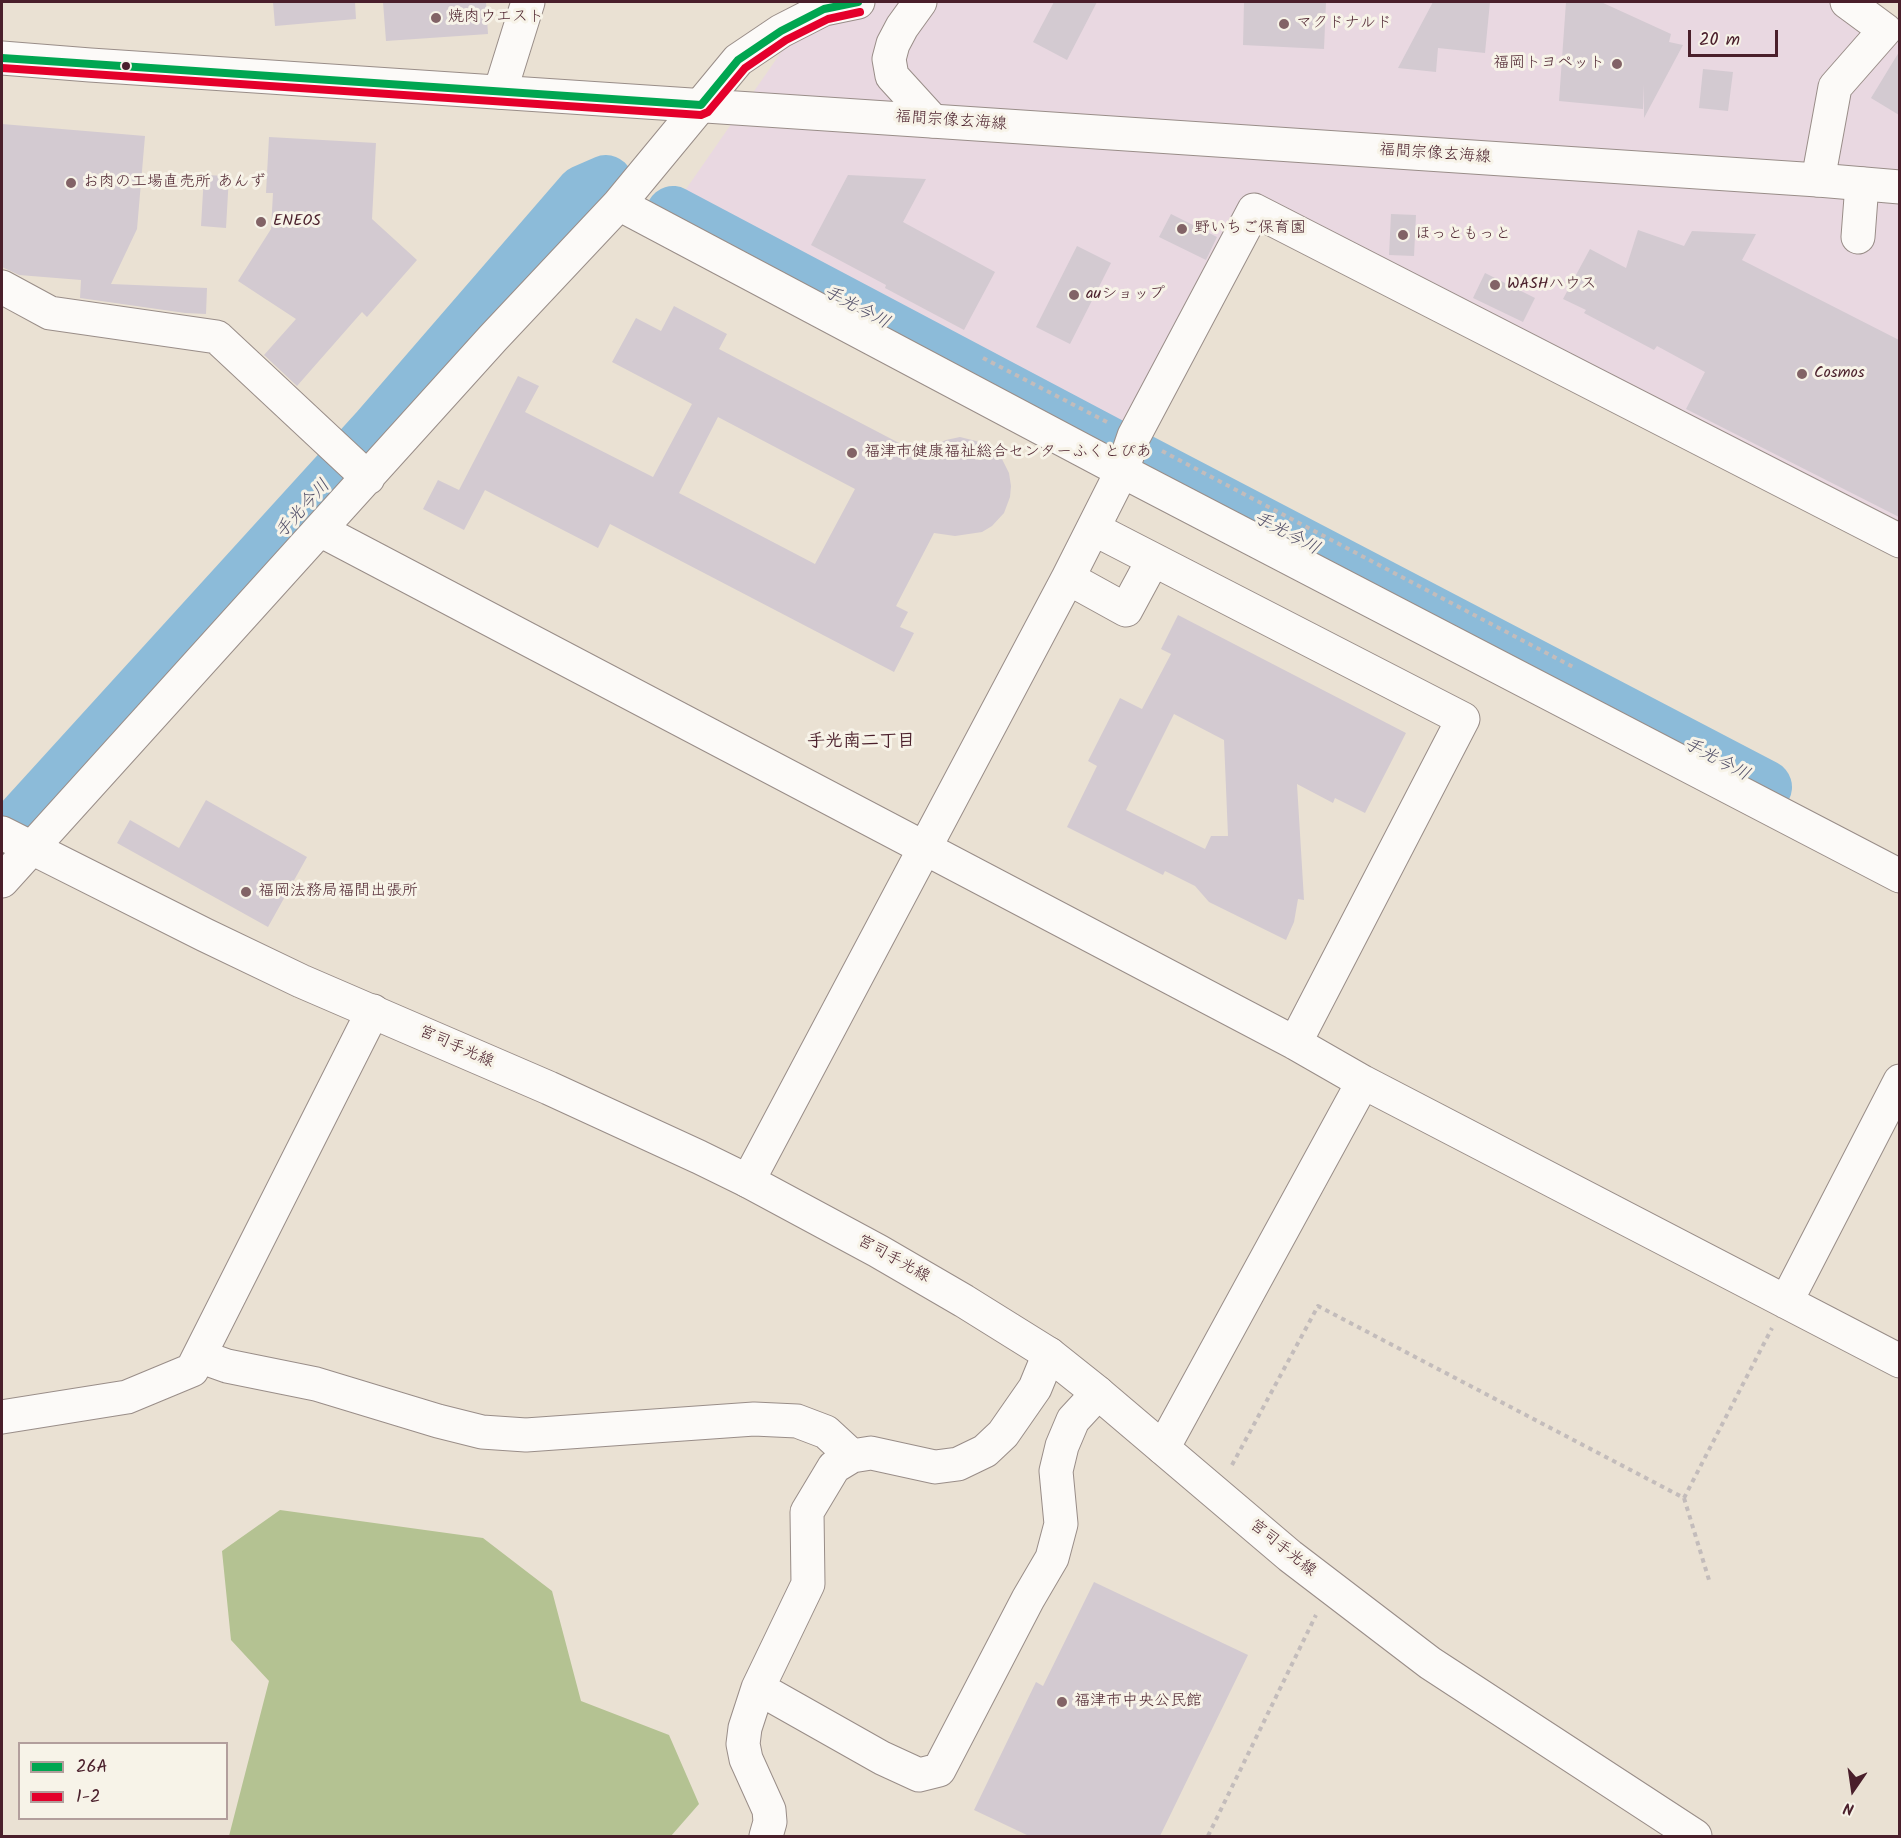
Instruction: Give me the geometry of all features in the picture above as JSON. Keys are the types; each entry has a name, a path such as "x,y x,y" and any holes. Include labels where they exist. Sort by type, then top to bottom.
{"street":[{"path":"500,92 528,2"},
{"path":"2,881 19,843 368,478 493,338 619,204 738,60 781,31 824,9 858,2"},
{"path":"921,2 902,27 893,44 889,59 892,76 933,121"},
{"path":"1818,180 1835,87 1885,30 1847,2"},
{"name":"福間宗像玄海線","path":"2,58 1899,187"},
{"path":"1858,237 1862,184"},
{"path":"619,204 1128,452 1899,876"},
{"path":"748,1181 1094,529 1128,452 1254,210 1899,541"},
{"path":"2,287 50,312 217,337 368,478"},
{"path":"1094,529 1463,719 1295,1043"},
{"path":"320,530 1295,1043 1363,1082 1899,1361"},
{"path":"1068,578 1126,610 1153,560"},
{"name":"宮司手光線","path":"19,843 301,981 560,1093 748,1181 935,1284 1049,1354 1098,1392 1216,1495 1333,1590 1430,1663 1695,1836"},
{"path":"2,1418 127,1397 192,1370 373,1011"},
{"path":"1786,1302 1899,1081"},
{"path":"1163,1448 1363,1082"},
{"path":"766,1836 770,1822 769,1810 746,1759 743,1744 745,1728 758,1688 808,1584 807,1512 834,1467 852,1456 871,1453 935,1467 958,1464 986,1451 1003,1434 1035,1388 1049,1354"},
{"path":"199,1356 227,1366 316,1384 482,1432 526,1435 754,1419 797,1421 826,1432 852,1456"},
{"path":"758,1688 882,1758 910,1771 919,1775 939,1770 1028,1599 1052,1558 1061,1524 1056,1471 1062,1446 1072,1420 1098,1392"}],"path":[{"path":"978,356 1128,452 1582,672"},
{"path":"1709,1580 1684,1498 1786,1302"},
{"path":"1216,1495 1318,1306 1684,1498"},
{"path":"1208,1836 1312,1621 1333,1590"}],"shaded area":[{"path":"816,2 1834,2 1899,34 1899,527 1252,196 1128,424 684,192"}],"green space":[{"path":"280,1510 483,1538 552,1591 581,1701 669,1735 699,1804 671,1836 229,1836 269,1681 231,1640 222,1551"}],"building":[{"path":"273,2 355,2 356,19 275,26"},
{"name":"焼肉ウエスト","path":"383,2 486,2 488,34 386,41"},
{"path":"1054,2 1097,2 1067,60 1033,42"},
{"name":"マクドナルド","path":"1244,2 1326,2 1324,49 1243,45"},
{"name":"福岡トヨペット","path":"1433,2 1490,2 1485,53 1438,48 1436,72 1398,68"},
{"name":"福岡トヨペット","path":"1566,2 1601,2 1671,34 1669,42 1683,45 1644,118 1644,84 1643,109 1559,101"},
{"path":"1899,52 1899,115 1871,98"},
{"path":"1703,69 1733,72 1728,111 1699,108"},
{"name":"お肉の工場直売所 あんず","path":"2,124 145,136 137,229 111,284 207,288 206,314 80,298 81,280 19,275 2,267"},
{"path":"269,137 376,143 372,219 417,260 367,317 362,312 297,386 264,355 296,319 238,281 271,229 273,193 266,193"},
{"path":"204,175 229,176 226,228 201,226"},
{"path":"848,175 926,179 903,222 995,272 964,330 811,245"},
{"name":"野いちご保育園","path":"1171,214 1217,237 1206,260 1159,237"},
{"name":"ほっともっと","path":"1391,214 1416,215 1414,256 1389,255"},
{"name":"Cosmos","path":"1638,230 1684,246 1692,231 1756,234 1742,260 1899,340 1899,517 1686,409 1705,372 1657,346 1654,350 1584,313 1586,310 1563,299 1590,249 1626,268"},
{"name":"auショップ","path":"1077,246 1111,263 1070,344 1036,327"},
{"name":"WASHハウス","path":"1485,273 1535,298 1523,322 1473,298"},
{"path":"674,306 727,334 719,349 924,456 935,445 960,437 984,443 1002,459 1009,473 1011,486 1004,513 992,526 982,532 955,536 934,533 896,606 908,612 900,627 914,633 894,672 610,524 598,548 485,490 464,530 423,509 438,480 459,490 518,376 539,386 525,412 653,477 692,404 612,362 636,318 661,331","holes":["718,417 855,489 815,564 679,493"]},
{"path":"1178,615 1406,733 1365,813 1335,798 1333,803 1297,784 1304,900 1298,899 1294,922 1286,940 1209,902 1195,886 1165,871 1163,875 1067,827 1097,766 1088,761 1120,698 1142,709 1171,654 1161,649","holes":["1174,714 1224,740 1228,836 1211,836 1205,849 1126,810"]},
{"name":"福岡法務局福間出張所","path":"206,800 307,857 268,927 117,843 130,820 179,848"},
{"name":"福津市中央公民館","path":"1094,1582 1248,1655 1160,1836 1029,1836 974,1810 1036,1682 1043,1686"}],"waterway":[{"name":"手光今川","path":"2,842 377,430 583,192 606,182"},
{"name":"手光今川","path":"673,213 1765,787"}],"transit line":[{"name":"26A","path":"2,58 701,105 738,60 781,31 824,9 858,2"},
{"name":"1-2","path":"2,68 701,115 708,112 745,68 786,40 828,19 860,12"}],"place":[{"name":"焼肉ウエスト","path":"436,18"},
{"name":"マクドナルド","path":"1284,24"},
{"name":"福岡トヨペット","path":"1617,64"},
{"name":"お肉の工場直売所 あんず","path":"71,183"},
{"name":"ENEOS","path":"261,222"},
{"name":"野いちご保育園","path":"1182,229"},
{"name":"ほっともっと","path":"1403,235"},
{"name":"WASHハウス","path":"1495,285"},
{"name":"auショップ","path":"1074,295"},
{"name":"Cosmos","path":"1802,374"},
{"name":"福津市健康福祉総合センターふくとぴあ","path":"852,453"},
{"name":"福岡法務局福間出張所","path":"246,892"},
{"name":"福津市中央公民館","path":"1062,1702"}],"district":[{"name":"手光南二丁目","path":"861,743"}]}
